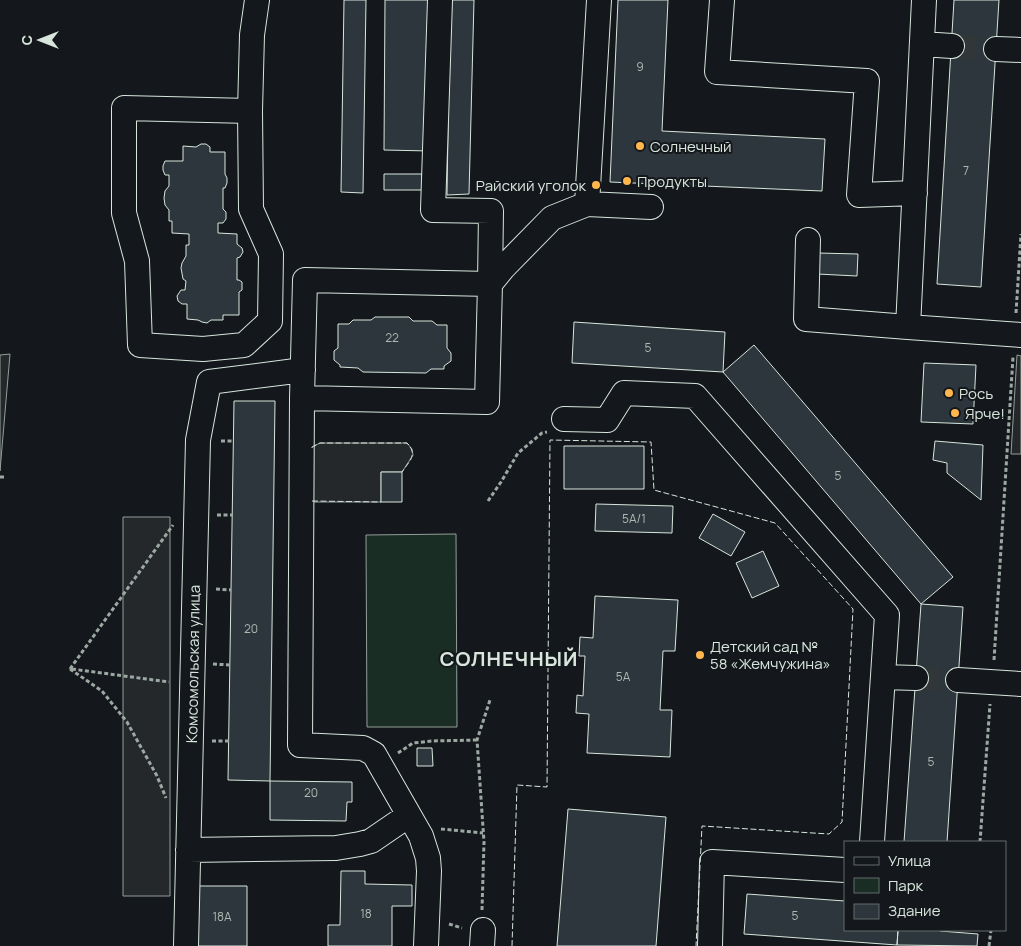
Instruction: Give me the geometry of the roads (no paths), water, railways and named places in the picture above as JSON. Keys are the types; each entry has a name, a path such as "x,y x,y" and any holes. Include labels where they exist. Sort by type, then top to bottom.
{"street":[{"path":"250,111 124,108 124,214 138,261 140,345 203,350 244,345 270,321 271,254 250,209 252,35 257,0"},
{"path":"302,398 487,402 490,211 433,210 440,0"},
{"path":"587,204 599,0"},
{"path":"722,0 717,72 867,81 859,194 915,193"},
{"path":"908,328 924,0"},
{"path":"922,44 952,46"},
{"path":"996,49 1021,50"},
{"path":"490,284 552,218 587,204 650,207"},
{"path":"808,240 806,319 1018,335"},
{"path":"426,946 428,858 421,836 374,754 363,748 300,745 302,398 305,280 490,284"},
{"name":"Комсомольская улица","path":"186,946 198,440 208,382 303,370"},
{"path":"564,419 607,420 624,393 695,396 887,615 872,841"},
{"path":"883,677 916,678"},
{"path":"958,680 1021,684"},
{"path":"188,850 336,848 371,840 409,815"},
{"path":"710,946 712,862 844,870"}],"tunnel":[{"path":"952,46 996,49"},
{"path":"916,678 958,680"}],"place":[{"name":"Солнечный","path":"640,146"},
{"name":"Продукты","path":"627,181"},
{"name":"Райский уголок","path":"596,185"},
{"name":"Рось","path":"949,393"},
{"name":"Ярче!","path":"955,413"},
{"name":"Детский сад № 58 «Жемчужина»","path":"700,655"}],"district":[{"name":"СОЛНЕЧНЫЙ","path":"509,658"}]}
